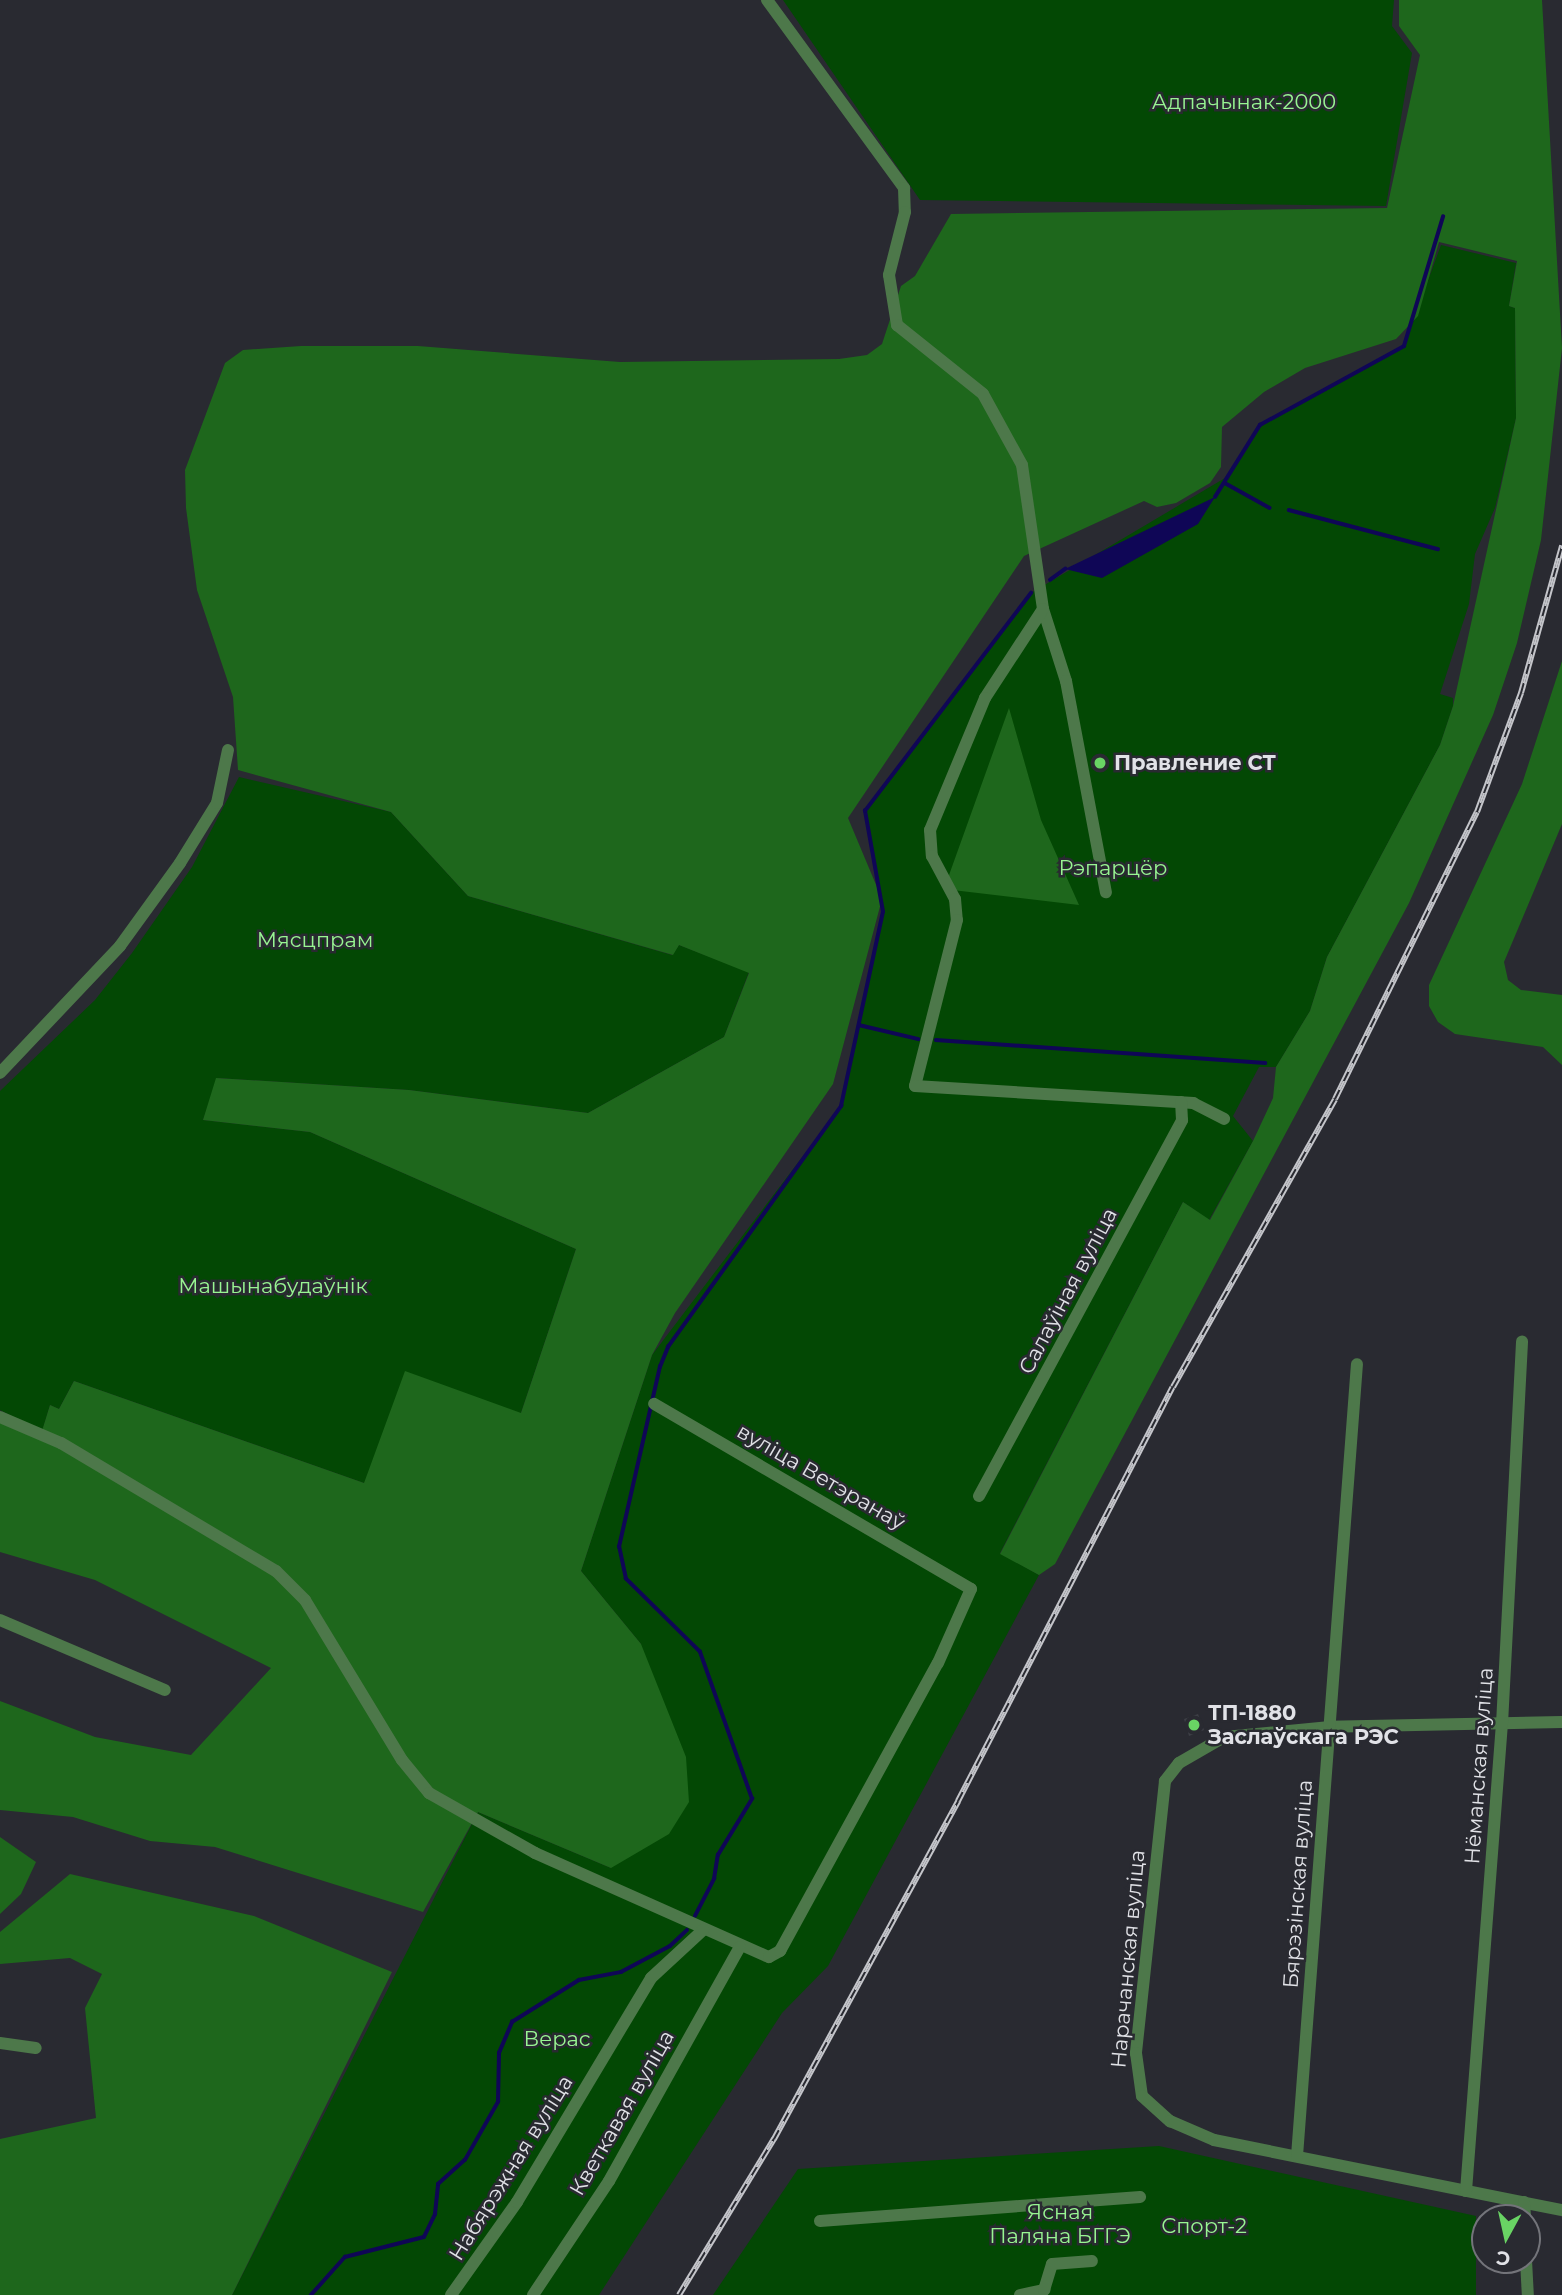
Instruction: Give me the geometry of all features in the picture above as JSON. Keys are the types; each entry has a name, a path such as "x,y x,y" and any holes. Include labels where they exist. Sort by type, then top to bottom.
{"street":[{"path":"767,0 897,172 905,212 889,275 890,308 897,325 983,394 1002,421 1022,465 1043,609 1066,681 1106,892"},
{"path":"1043,609 985,698 930,830 932,856 955,899 957,919 915,1086 1181,1102 1201,1105 1224,1119"},
{"path":"0,1073 120,946 180,863 217,803 228,750"},
{"name":"Салаўіная вуліца","path":"979,1496 1182,1119 1181,1102"},
{"name":"Нёманская вуліца","path":"1466,2192 1502,1724 1522,1342"},
{"name":"Бярэзінская вуліца","path":"1297,2157 1357,1364"},
{"name":"вуліца Ветэранаў","path":"654,1404 968,1584 971,1598 780,1951 763,1958 740,1947"},
{"path":"0,1417 61,1443 276,1571 305,1600 402,1760 429,1793 481,1827 740,1947"},
{"path":"0,1620 165,1690"},
{"path":"1330,1727 1562,1722"},
{"name":"Нарачанская вуліца","path":"1330,1727 1224,1737 1179,1763 1165,1781 1136,2043 1142,2096 1170,2121 1214,2140 1562,2210"},
{"name":"Набярэжная вуліца","path":"451,2295 517,2203 651,1978 703,1930"},
{"name":"Кветкавая вуліца","path":"533,2295 609,2181 740,1947"},
{"path":"0,2043 36,2048"},
{"path":"820,2221 1140,2197"},
{"path":"1020,2295 1044,2290 1052,2264 1092,2261"},
{"path":"1527,2274 1528,2295"}],"green space":[{"name":"Адпачынак-2000","path":"783,0 1394,0 1392,26 1412,53 1386,206 920,200"},
{"path":"1399,0 1542,0 1562,348 1541,540 1517,643 1493,715 1409,903 1055,1564 1039,1575 1000,1554 1183,1202 1210,1220 1253,1141 1273,1098 1276,1067 1310,1011 1327,957 1440,745 1453,706 1516,418 1515,308 1509,306 1517,261 1439,242 1418,316 1396,339 1305,368 1264,392 1222,427 1221,467 1210,483 1176,503 1157,507 1144,501 1024,556 848,818 882,899 833,1084 675,1313 652,1355 581,1571 641,1644 686,1757 689,1802 669,1834 611,1868 478,1812 423,1912 215,1847 150,1841 73,1817 0,1810 0,1701 95,1737 191,1755 271,1668 95,1580 0,1552 0,1422 42,1431 50,1405 59,1409 74,1381 364,1483 405,1371 521,1413 576,1249 310,1132 203,1120 216,1078 409,1090 588,1113 724,1037 749,973 679,945 673,955 468,896 391,812 238,770 233,697 197,590 186,508 185,470 225,363 243,350 301,346 418,346 620,362 839,359 867,355 882,344 901,286 915,276 951,214 1387,208 1420,55 1399,26"},
{"path":"1441,245 1516,263 1509,306 1515,308 1516,418 1495,508 1475,554 1469,604 1440,694 1453,698 1453,706 1440,745 1327,957 1310,1011 1276,1067 1259,1067 1233,1116 1253,1141 1209,1220 1183,1202 1000,1553 1039,1575 828,1966 782,2013 599,2295 232,2295 478,1812 611,1868 641,1644 581,1571 652,1355 841,1106 883,912 865,811 1031,593 1230,475 1260,425 1404,346"},
{"path":"1562,661 1562,824 1504,962 1508,980 1521,990 1562,995 1562,1065 1543,1047 1455,1034 1438,1022 1429,1006 1429,985 1522,784"},
{"path":"1009,708 1041,820 1079,905 944,889"},
{"path":"239,777 391,812 468,896 672,955 679,945 749,972 724,1037 588,1113 409,1090 218,1078 203,1120 310,1132 576,1249 521,1413 364,1483 74,1381 59,1409 50,1405 42,1432 0,1410 0,1091 95,1000 132,953 192,867"},
{"path":"0,1837 36,1862 21,1894 0,1914"},
{"path":"70,1874 254,1916 392,1972 232,2295 0,2295 0,2139 96,2118 85,2008 102,1974 70,1958 0,1964 0,1932"},
{"path":"1159,2146 1471,2215 1471,2274 1476,2274 1476,2295 713,2295 798,2169"}],"shaded area":[{"path":"1215,497 1198,524 1102,578 1065,569"}],"building":[{"name":"ТП-1880 Заслаўскага РЭС","path":"1198,1714 1204,1730 1189,1736 1184,1719"}],"waterway":[{"path":"1215,497 1260,425 1404,346 1443,217"},
{"path":"1225,483 1270,508"},
{"path":"1289,510 1438,549"},
{"path":"1050,580 1065,569"},
{"path":"695,1916 714,1879 718,1855 752,1799 700,1652 626,1579 619,1547 660,1367 668,1347 841,1106 883,912 865,811 1031,593"},
{"path":"859,1025 918,1039"},
{"path":"936,1040 1265,1063"},
{"path":"311,2295 345,2257 424,2237 435,2214 438,2184 465,2160 498,2102 499,2053 512,2022 579,1980 621,1972 670,1946 687,1930"}],"railway":[{"path":"679,2295 774,2139 958,1801 1173,1387 1335,1099 1477,812 1521,693 1562,546"}],"place":[{"name":"Правление СТ","path":"1100,763"},
{"name":"ТП-1880 Заслаўскага РЭС","path":"1194,1725"}],"park label":[{"name":"Рэпарцёр","path":"1113,868"},
{"name":"Мясцпрам","path":"315,940"},
{"name":"Машынабудаўнік","path":"273,1286"},
{"name":"Верас","path":"557,2039"},
{"name":"Ясная Паляна БГГЭ","path":"1060,2224"},
{"name":"Спорт-2","path":"1204,2226"}]}
